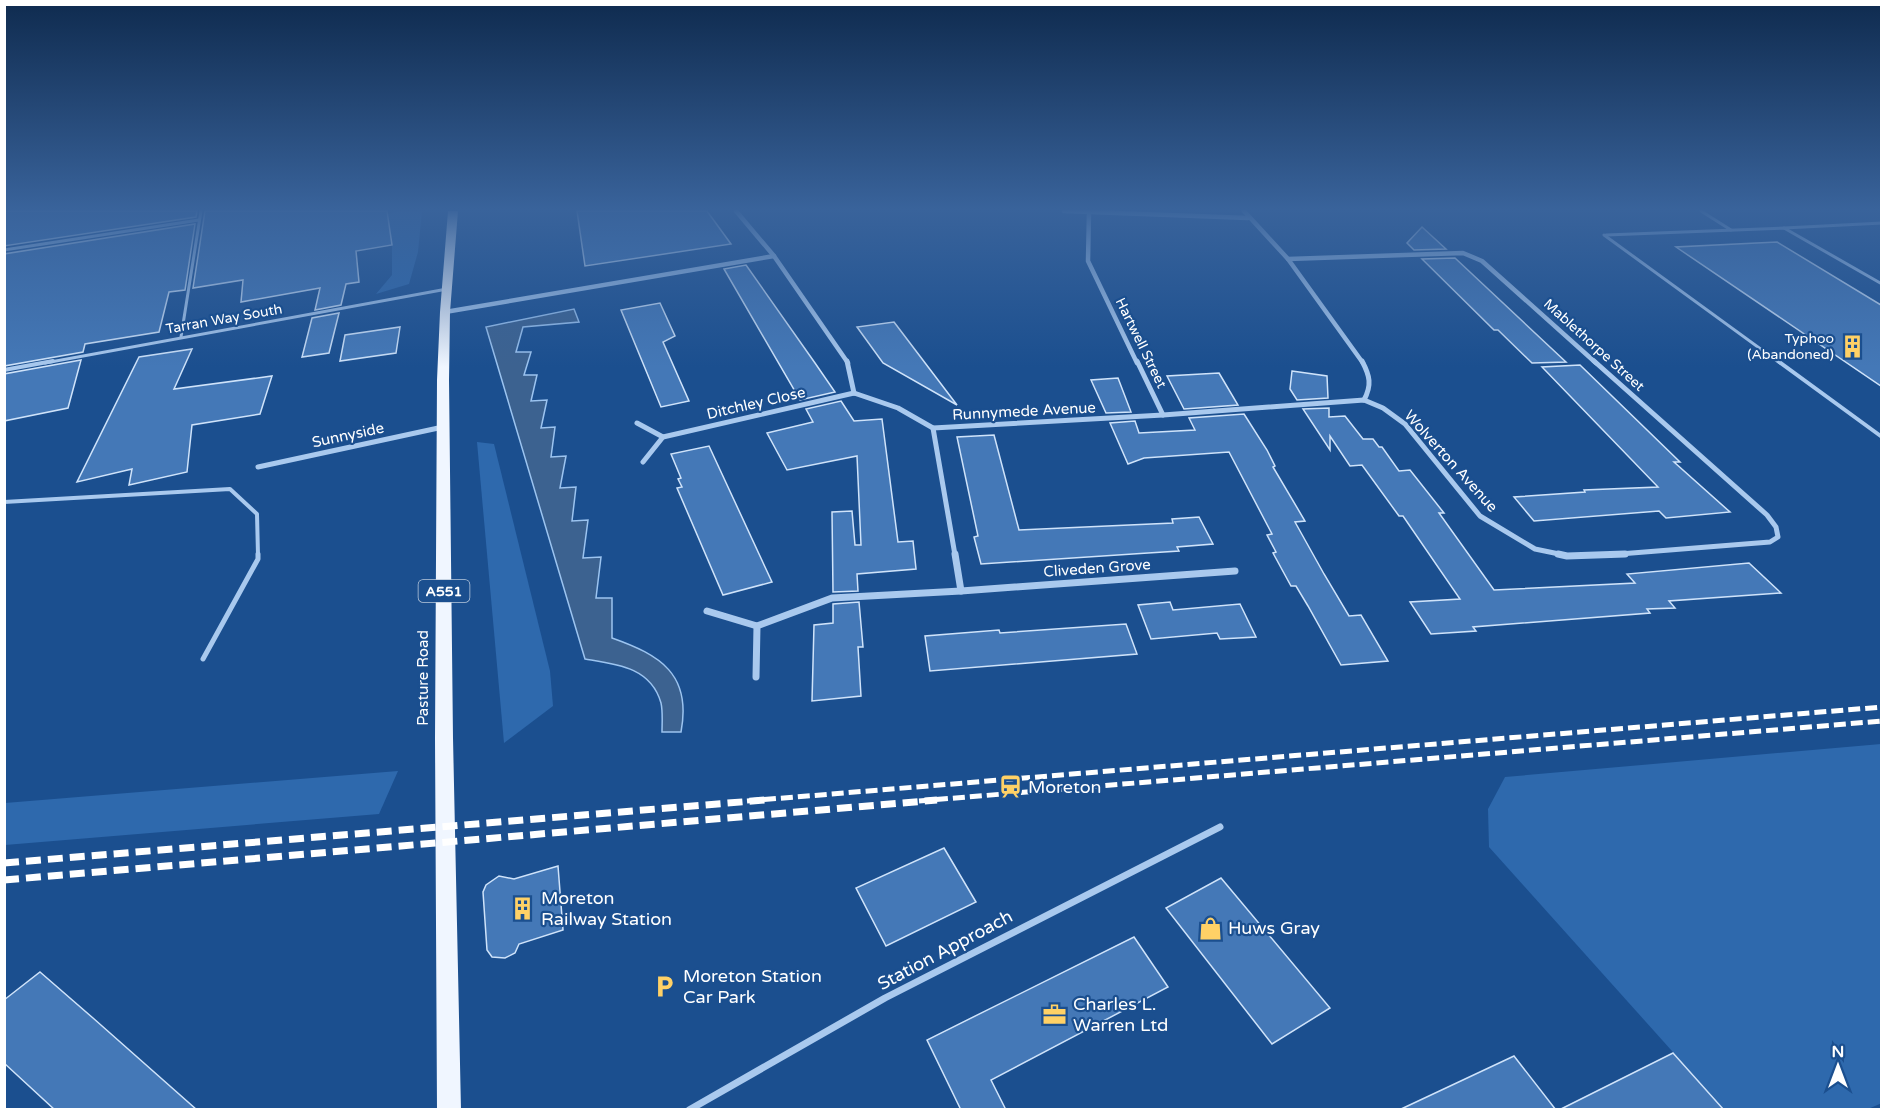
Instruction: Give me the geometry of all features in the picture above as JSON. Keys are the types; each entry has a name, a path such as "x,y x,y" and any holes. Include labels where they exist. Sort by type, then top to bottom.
{"main road":[{"name":"Pasture Road","path":"449,263 445,312 444,427 444,738 449,1110"}],"street":[{"path":"445,312 733,263"},
{"path":"779,263 848,363 854,393"},
{"name":"Hartwell Street","path":"1089,263 1163,415"},
{"path":"1291,263 1357,352 1369,374 1370,388 1364,400"},
{"name":"Mablethorpe Street","path":"1484,263 1755,505"},
{"name":"Runnymede Avenue","path":"854,393 898,408 933,428 1163,415 1364,400"},
{"name":"Ditchley Close","path":"663,437 854,393"},
{"name":"Wolverton Avenue","path":"1364,400 1383,408 1405,424 1480,516 1535,549 1567,556 1600,556 1770,542 1778,537 1778,530 1775,524 1755,505"},
{"path":"637,423 663,437 644,462"},
{"name":"Sunnyside","path":"258,467 444,427"},
{"path":"933,428 962,591"},
{"name":"Cliveden Grove","path":"758,626 832,598 1235,571"},
{"path":"708,611 758,626 756,677"}],"lane":[{"path":"180,337 192,263"},
{"path":"1642,263 1881,437"},
{"path":"1845,263 1881,284"},
{"name":"Tarran Way South","path":"4,370 447,289"},
{"path":"4,502 230,489 257,514 258,559 203,658"},
{"name":"Station Approach","path":"689,1110 774,1058 1029,923 1220,827"}],"shaded area":[{"path":"392,263 415,263 409,284 376,294 392,275"},
{"path":"574,309 579,322 523,327 516,352 531,352 524,375 537,375 531,401 547,400 541,428 555,427 551,457 566,456 560,488 576,487 572,521 588,520 583,558 601,557 596,598 612,598 612,638 645,652 669,670 677,681 682,695 681,732 662,732 661,703 656,691 641,675 631,669 585,659 486,327"},
{"path":"477,442 494,444 550,671 553,706 504,743"},
{"path":"1881,744 1882,1103 1868,1109 1724,1109 1489,847 1488,809 1505,777"},
{"path":"398,771 379,814 5,845 5,803"}],"building":[{"path":"4,263 189,263 185,290 169,292 159,332 85,344 83,352 4,366"},
{"path":"197,263 357,263 359,282 346,284 341,305 315,310 320,288 241,302 243,280 193,288"},
{"path":"585,263 605,263 585,266"},
{"path":"1426,263 1460,263 1566,362 1532,363 1498,330 1494,330"},
{"name":"Typhoo (Abandoned)","path":"1700,263 1812,263 1881,305 1881,386"},
{"path":"746,265 835,392 800,400 724,269"},
{"path":"660,303 675,336 663,342 689,401 661,407 621,310"},
{"path":"339,313 329,353 302,357 312,318"},
{"path":"894,322 957,405 883,363 857,327"},
{"path":"400,327 396,353 340,361 345,335"},
{"path":"192,349 174,389 272,376 260,414 192,425 187,472 129,485 132,469 77,482 139,357"},
{"path":"81,360 68,408 4,421 4,374"},
{"path":"1580,365 1680,462 1674,462 1730,512 1666,518 1659,511 1534,521 1514,497 1585,492 1584,490 1658,487 1542,367"},
{"path":"1292,371 1327,376 1328,398 1297,400 1290,389"},
{"path":"1219,373 1238,405 1184,409 1167,376"},
{"path":"1118,378 1131,412 1106,413 1091,380"},
{"path":"841,401 854,421 882,419 898,542 913,541 916,569 857,574 858,591 833,592 832,512 852,511 855,545 861,545 857,456 787,470 767,433 813,422 806,409"},
{"path":"1329,408 1329,417 1345,416 1363,439 1373,439 1379,447 1382,447 1399,471 1410,470 1444,513 1439,513 1494,590 1635,583 1627,574 1749,563 1781,593 1669,601 1675,608 1647,609 1650,613 1473,627 1476,631 1431,634 1410,602 1460,599 1403,516 1399,516 1362,465 1350,466 1330,436 1330,450 1303,409"},
{"path":"1244,414 1267,450 1275,466 1273,467 1305,521 1295,522 1324,574 1349,616 1361,615 1388,661 1341,665 1296,586 1291,586 1273,553 1276,552 1267,535 1272,534 1229,452 1144,458 1128,464 1110,423 1135,421 1139,433 1195,430 1189,418"},
{"path":"994,435 1019,530 1173,523 1172,519 1199,517 1213,544 1177,547 1179,551 981,564 974,537 978,536 957,437"},
{"path":"709,446 772,582 723,595 677,488 682,487 678,479 681,478 671,454"},
{"path":"859,602 863,647 858,647 861,696 812,701 814,625 833,623 833,604"},
{"path":"1170,602 1173,610 1240,604 1256,637 1220,639 1217,633 1151,639 1138,605"},
{"path":"1126,624 1137,654 930,671 925,636"},
{"path":"944,848 976,902 886,946 856,888"},
{"name":"Moreton Railway Station","path":"558,866 563,930 519,944 515,953 505,958 492,957 487,950 483,892 486,885 499,876 514,879"},
{"path":"1221,878 1330,1008 1272,1044 1166,908"},
{"path":"1134,937 1168,987 991,1080 1006,1110 961,1110 927,1040"},
{"path":"40,972 197,1110 55,1110 4,1063 4,1000"},
{"path":"1673,1053 1724,1110 1559,1110"},
{"path":"1514,1056 1556,1110 1399,1110"}],"railway":[{"path":"747,801 1882,707"},
{"path":"919,801 1882,721"},
{"path":"4,863 765,800"},
{"path":"4,880 937,800"}],"place":[{"name":"Typhoo (Abandoned)","path":"1852,346"},
{"name":"Moreton","path":"1010,787"},
{"name":"Moreton Railway Station","path":"523,908"},
{"name":"Huws Gray","path":"1210,928"},
{"name":"Moreton Station Car Park","path":"665,986"},
{"name":"Charles L. Warren Ltd","path":"1055,1014"}]}
